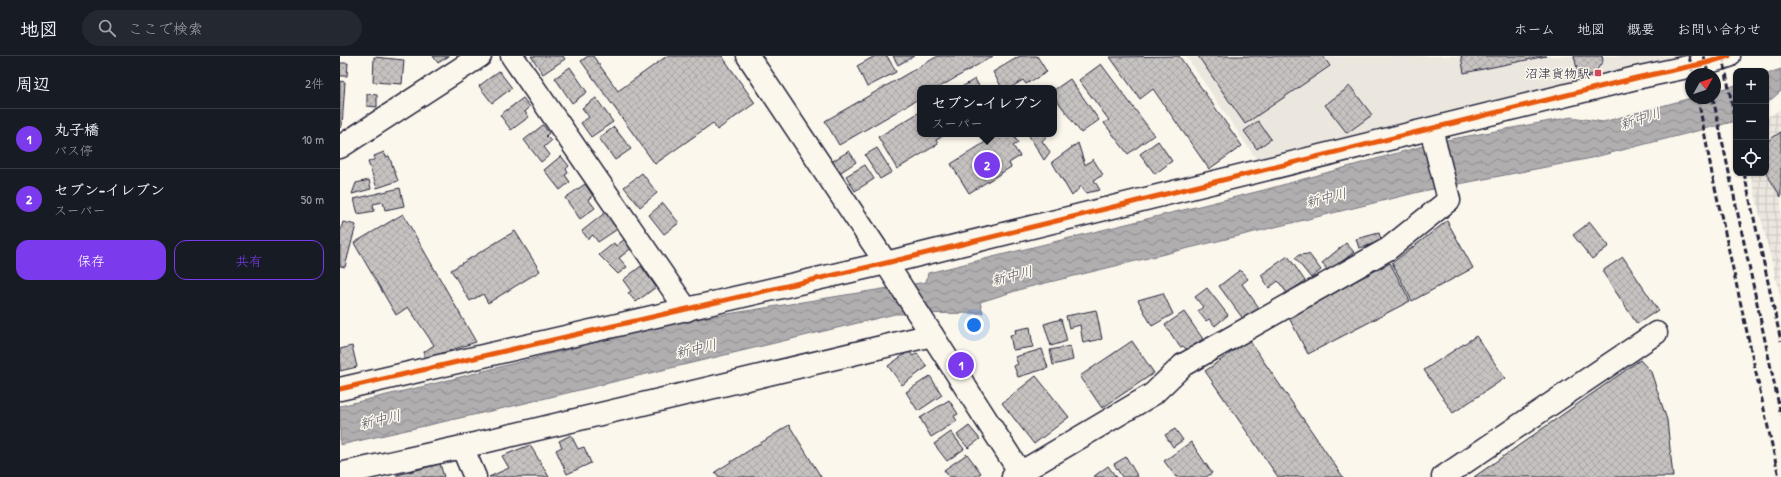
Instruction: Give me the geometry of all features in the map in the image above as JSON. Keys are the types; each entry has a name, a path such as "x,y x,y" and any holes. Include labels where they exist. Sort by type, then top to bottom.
{"street":[{"path":"340,147 480,56"},
{"path":"512,56 687,310"},
{"path":"748,56 890,268 1019,476 1153,394 1183,365 1388,249 1449,200 1431,130"},
{"path":"340,389 687,310 890,268 1636,78 1706,63 1729,56"},
{"path":"1443,477 1656,333"},
{"path":"340,474 462,447 932,335"},
{"path":"462,447 475,477"}],"shaded area":[{"path":"1186,56 1680,56 1257,160"},
{"path":"1781,109 1781,300 1751,176 1769,176 1769,116"}],"water":[{"path":"1781,69 1781,91 1769,101 1769,73"},
{"name":"新中川","path":"1733,86 1733,122 1587,159 1423,191 1025,288 980,302 983,313 895,314 513,406 340,445 340,406 429,385 672,323 926,282 928,273 1264,190 1441,141 1572,117 1603,122 1685,100 1685,104 1721,104 1721,89"}],"building":[{"path":"433,56 449,56 438,63"},
{"path":"531,56 563,56 565,59 543,74"},
{"path":"588,56 593,56 618,91 667,56 722,56 755,103 717,130 713,123 655,164 581,61"},
{"path":"875,56 887,56 896,72 867,87 857,66"},
{"path":"893,56 914,56 898,65"},
{"path":"938,56 993,56 943,85 917,85 917,100 839,145 825,121"},
{"path":"1020,56 1037,56 1047,72 1026,84 1023,80 1015,85 1000,85 993,72"},
{"path":"1179,56 1242,146 1209,169 1153,89 1140,99 1110,57"},
{"path":"1198,56 1323,56 1330,66 1245,124"},
{"path":"1461,56 1546,56 1464,73"},
{"path":"1574,56 1602,56 1603,61 1594,74 1579,77"},
{"path":"374,57 404,60 402,84 373,82"},
{"path":"340,63 348,63 347,76 340,76"},
{"path":"1101,64 1154,135 1128,154 1104,123 1109,120 1079,80"},
{"path":"570,67 587,92 572,103 555,78"},
{"path":"499,71 512,88 492,103 479,86"},
{"path":"975,79 978,85 965,85"},
{"path":"1070,79 1099,120 1081,133 1057,100 1057,88"},
{"path":"340,81 345,82 342,126 340,128"},
{"path":"1350,86 1372,115 1347,133 1325,105"},
{"path":"367,94 377,95 377,107 367,106"},
{"path":"523,98 530,107 525,112 529,117 511,130 500,115"},
{"path":"596,98 613,122 591,137 581,123 589,117 582,108"},
{"path":"917,114 917,137 941,137 936,140 938,144 897,169 878,137"},
{"path":"1258,121 1271,139 1257,149 1244,131"},
{"path":"543,125 549,133 546,136 551,141 544,147 550,155 541,162 524,140"},
{"path":"614,127 631,149 615,160 599,138"},
{"path":"1781,132 1781,197 1768,176 1769,140"},
{"path":"993,137 1015,137 1018,143 1013,146 1020,156 1009,163 1011,167 969,193 951,164"},
{"path":"1030,137 1046,137 1042,141 1050,152 1044,160"},
{"path":"1158,141 1172,161 1155,174 1140,154"},
{"path":"1078,143 1085,165 1093,159 1103,175 1094,180 1100,190 1086,193 1081,186 1072,196 1052,162"},
{"path":"877,148 892,172 880,179 865,155"},
{"path":"849,151 856,162 838,174 831,162"},
{"path":"384,152 386,157 389,156 398,181 377,188 368,162 375,159 374,156"},
{"path":"561,156 569,166 566,169 568,173 565,175 570,182 560,190 544,170"},
{"path":"865,165 874,179 855,191 846,176"},
{"path":"642,173 657,193 640,207 624,187"},
{"path":"369,180 371,189 352,194 356,183"},
{"path":"585,184 593,196 588,199 595,208 580,219 565,198"},
{"path":"400,188 404,206 385,210 383,202 373,204 374,211 358,214 354,199"},
{"path":"663,203 679,223 664,234 649,215"},
{"path":"606,212 619,228 598,242 593,235 588,239 582,231"},
{"path":"403,214 476,342 424,359 424,352 434,345 408,307 396,315 354,243"},
{"path":"1447,221 1473,268 1412,301 1392,263"},
{"path":"343,222 356,225 345,267 340,266 340,232"},
{"path":"1590,222 1609,246 1592,259 1573,235"},
{"path":"515,231 540,271 488,303 483,294 470,301 451,270"},
{"path":"1379,233 1382,242 1359,248 1356,239"},
{"path":"626,238 633,247 619,258 627,267 618,274 599,255 614,243 616,246"},
{"path":"1346,243 1354,252 1329,272 1322,263"},
{"path":"1309,254 1321,270 1311,278 1295,258 1299,255"},
{"path":"1288,256 1305,281 1287,293 1278,281 1269,288 1261,275"},
{"path":"1623,257 1658,310 1637,324 1602,271"},
{"path":"1390,263 1410,301 1308,354 1288,316"},
{"path":"641,266 656,287 636,302 628,293 631,291 623,280"},
{"path":"1240,270 1248,279 1242,284 1260,309 1244,320 1219,286"},
{"path":"1207,288 1228,315 1215,326 1209,319 1206,321 1198,311 1203,307 1195,297"},
{"path":"1163,293 1173,314 1152,326 1138,300"},
{"path":"1096,310 1102,339 1083,343 1080,325 1069,328 1066,316"},
{"path":"1184,312 1203,339 1187,350 1183,346 1180,347 1165,325"},
{"path":"1061,319 1067,341 1051,346 1044,324"},
{"path":"1030,327 1033,347 1013,350 1010,335 1016,334 1015,330"},
{"path":"1476,336 1505,378 1453,413 1424,370"},
{"path":"1249,340 1343,477 1278,477 1205,371"},
{"path":"1132,341 1154,373 1102,408 1080,376"},
{"path":"352,346 357,367 340,371 340,349"},
{"path":"1070,346 1073,360 1053,365 1050,350"},
{"path":"1042,349 1048,368 1018,377 1014,366 1018,364 1015,357"},
{"path":"909,351 913,356 917,353 927,367 902,385 888,366"},
{"path":"1640,360 1651,372 1667,420 1673,477 1474,477"},
{"path":"930,376 942,395 918,411 906,392"},
{"path":"1036,376 1069,417 1034,444 1002,403"},
{"path":"949,400 958,414 954,416 957,421 931,437 920,418"},
{"path":"789,425 821,477 719,477 715,472"},
{"path":"969,426 980,439 968,448 957,435"},
{"path":"1175,429 1183,440 1173,447 1165,435"},
{"path":"951,432 964,449 947,461 934,444"},
{"path":"571,435 578,449 584,447 591,463 567,474 556,450 562,447 559,441"},
{"path":"1191,442 1212,473 1206,477 1176,477 1164,461"},
{"path":"530,445 549,477 489,477 509,468 502,456"},
{"path":"967,454 981,473 975,477 949,477 944,470"},
{"path":"1126,457 1138,477 1122,477 1114,464"},
{"path":"440,464 444,477 397,477 397,475"},
{"path":"1108,466 1116,477 1093,477"}],"railway":[{"path":"1689,56 1692,68"},
{"path":"1704,56 1707,68"},
{"path":"1723,56 1733,111"},
{"path":"1699,104 1712,174 1779,477"},
{"path":"1714,104 1781,415"},
{"path":"1745,176 1781,341"}],"cycle path":[{"path":"340,389 886,263 1636,78 1706,63 1729,56"}],"place":[{"name":"沼津貨物駅","path":"1598,73"},
{"name":"セブン-イレブン","path":"987,165"},
{"name":"丸子橋","path":"961,365"}]}
